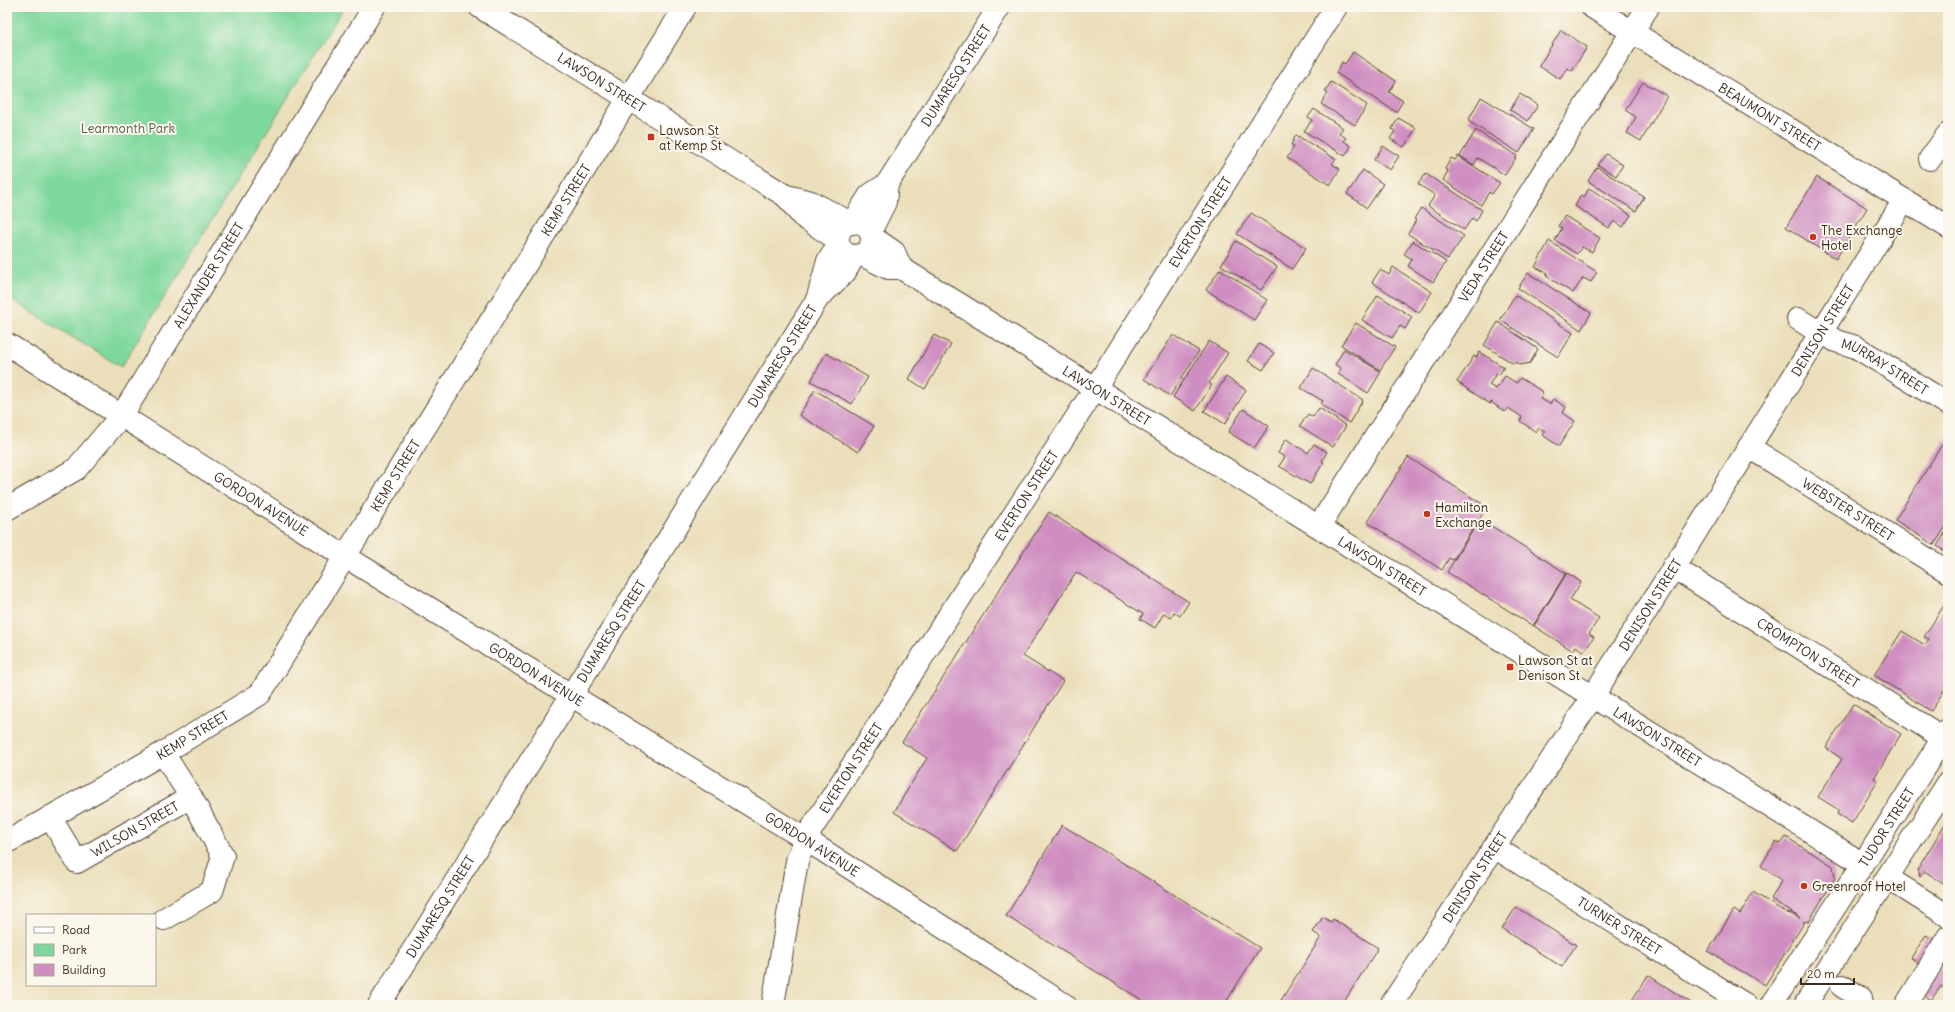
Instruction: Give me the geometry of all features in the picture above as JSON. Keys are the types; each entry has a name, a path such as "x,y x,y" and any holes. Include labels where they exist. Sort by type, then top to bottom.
{"street":[{"name":"ALEXANDER STREET","path":"7,509 76,469 122,415 374,7"},
{"name":"LAWSON STREET","path":"480,7 786,196 811,202 855,239 894,252 901,268 1864,864"},
{"name":"KEMP STREET","path":"7,842 163,753 260,694 685,7"},
{"name":"DUMARESQ STREET","path":"379,1005 486,830 572,695 818,298 845,272 855,239 885,202 887,184 999,7"},
{"name":"EVERTON STREET","path":"773,1005 797,861 805,839 1095,388 1336,7"},
{"name":"BEAUMONT STREET","path":"1592,7 1948,227"},
{"name":"VEDA STREET","path":"1319,526 1648,7"},
{"path":"1930,159 1948,134"},
{"name":"DENISON STREET","path":"1390,1005 1593,696 1904,200"},
{"name":"MURRAY STREET","path":"1798,319 1836,341 1856,347 1948,404"},
{"name":"GORDON AVENUE","path":"7,344 346,557 805,839 1044,999 1065,1005"},
{"name":"WEBSTER STREET","path":"1749,446 1948,572"},
{"name":"CROMPTON STREET","path":"1673,567 1945,734"},
{"name":"TUDOR STREET","path":"1771,1005 1864,864 1945,734"},
{"name":"WILSON STREET","path":"50,817 77,862 191,797 163,753"},
{"path":"1805,1005 1948,783"},
{"path":"164,919 212,891 223,856 191,797"},
{"name":"TURNER STREET","path":"1494,847 1746,1005"},
{"path":"1888,878 1948,916"},
{"path":"1906,1005 1948,937"},
{"path":"1842,986 1861,998 1856,1005"}],"green space":[{"name":"Learmonth Park","path":"7,7 344,7 121,367 7,297"}],"building":[{"path":"1561,30 1587,47 1572,71 1568,68 1560,79 1539,66"},
{"path":"1353,52 1396,81 1389,92 1403,101 1396,112 1336,73 1342,62 1345,64"},
{"path":"1331,82 1367,105 1355,125 1321,104 1328,93 1325,91"},
{"path":"1643,82 1667,96 1641,141 1627,133 1636,117 1625,110"},
{"path":"1520,94 1538,105 1528,121 1510,110"},
{"path":"1481,97 1534,129 1519,153 1468,121"},
{"path":"1314,109 1343,128 1339,133 1346,138 1344,141 1351,146 1345,156 1304,131 1312,120 1308,117"},
{"path":"1398,118 1416,128 1404,147 1390,139 1395,131 1392,129"},
{"path":"1476,130 1517,156 1505,175 1478,158 1474,165 1460,156"},
{"path":"1296,135 1336,159 1332,164 1340,169 1330,185 1287,158 1294,147 1291,145"},
{"path":"1383,146 1399,156 1390,170 1374,160"},
{"path":"1606,154 1623,165 1616,176 1598,165"},
{"path":"1458,156 1500,183 1492,194 1489,192 1481,205 1443,180 1448,171 1445,169 1451,158 1455,160"},
{"path":"1597,167 1644,197 1636,211 1588,181"},
{"path":"1363,170 1383,184 1367,208 1347,194"},
{"path":"1426,174 1482,210 1476,221 1472,218 1464,230 1428,206 1435,195 1418,184"},
{"path":"1817,177 1867,208 1836,259 1786,227"},
{"path":"1589,188 1631,215 1623,227 1614,221 1609,228 1575,206 1581,195 1584,197"},
{"path":"1421,208 1464,236 1448,259 1408,234 1416,220 1414,219"},
{"path":"1251,213 1306,248 1292,269 1237,234"},
{"path":"1565,216 1600,238 1592,252 1582,247 1577,254 1555,240 1562,228 1558,226"},
{"path":"1236,241 1277,267 1261,290 1221,265"},
{"path":"1413,241 1446,262 1433,282 1408,266 1412,259 1404,254"},
{"path":"1549,241 1597,272 1591,282 1583,278 1573,293 1546,276 1548,273 1535,267"},
{"path":"1393,267 1432,292 1419,313 1372,282 1380,270 1389,275"},
{"path":"1220,269 1267,300 1254,320 1206,290"},
{"path":"1528,273 1591,313 1581,330 1518,288"},
{"path":"1378,295 1412,317 1405,329 1400,326 1392,338 1362,320"},
{"path":"1515,295 1573,333 1558,357 1500,320"},
{"path":"1498,322 1538,349 1530,363 1520,365 1515,362 1514,364 1484,345"},
{"path":"1356,323 1395,347 1380,370 1341,345"},
{"path":"934,335 951,344 925,389 909,379"},
{"path":"1173,335 1199,351 1170,396 1144,379"},
{"path":"1209,341 1228,353 1209,383 1212,385 1195,411 1173,397"},
{"path":"1259,344 1274,353 1263,370 1248,361"},
{"path":"1344,349 1381,372 1368,393 1338,374 1341,368 1335,365"},
{"path":"1479,352 1504,367 1499,375 1496,374 1489,385 1496,389 1505,376 1517,383 1520,378 1543,392 1540,399 1550,404 1553,399 1566,407 1563,413 1575,421 1559,446 1542,435 1545,431 1539,428 1536,432 1520,421 1522,417 1508,408 1505,412 1457,382 1474,356 1477,357"},
{"path":"826,353 868,377 852,404 811,381"},
{"path":"1313,368 1363,400 1349,423 1321,404 1323,401 1301,388"},
{"path":"1226,377 1246,390 1225,424 1204,411"},
{"path":"815,390 874,426 858,452 799,415"},
{"path":"1319,408 1346,426 1333,447 1300,426 1308,414 1313,417"},
{"path":"1243,409 1269,426 1254,448 1228,432"},
{"path":"1948,435 1948,494 1944,501 1948,504 1948,523 1934,545 1895,520"},
{"path":"1286,439 1308,453 1314,444 1327,452 1322,461 1324,462 1310,484 1279,466 1285,457 1278,453"},
{"name":"Hamilton Exchange","path":"1408,457 1487,507 1453,560 1449,558 1442,570 1367,522"},
{"path":"1049,512 1189,602 1180,616 1174,612 1171,618 1164,613 1155,628 1140,619 1143,614 1076,572 1023,656 1063,681 957,851 894,812 927,758 902,742"},
{"name":"Hamilton Exchange","path":"1480,519 1566,573 1533,626 1447,572"},
{"path":"1948,528 1948,553 1937,546"},
{"path":"1567,573 1581,582 1570,600 1599,618 1589,634 1594,637 1583,651 1576,646 1573,651 1534,626"},
{"path":"1948,599 1948,684 1931,711 1874,675 1902,631 1925,645 1929,639 1924,637"},
{"path":"1853,704 1901,734 1874,778 1878,781 1852,823 1837,814 1839,810 1818,797 1842,759 1826,748"},
{"path":"1948,819 1948,886 1924,871 1920,877 1917,870"},
{"path":"1062,825 1260,948 1224,1005 1150,1005 1006,916"},
{"path":"1786,837 1833,866 1835,878 1809,921 1803,922 1804,923 1765,985 1708,951 1734,910 1740,914 1753,892 1788,914 1789,913 1800,918 1771,899 1782,880 1761,866 1776,841 1781,844"},
{"path":"1516,907 1576,945 1562,967 1502,929"},
{"path":"1323,917 1331,922 1333,919 1378,948 1342,1005 1278,1005 1321,937 1313,932"},
{"path":"1926,935 1943,945 1927,969 1911,958"},
{"path":"1948,955 1948,990 1941,986 1931,1000 1923,994"},
{"path":"1648,975 1694,1005 1629,1005"}],"place":[{"name":"Lawson St at Kemp St","path":"651,137"},
{"name":"The Exchange Hotel","path":"1813,237"},
{"name":"Hamilton Exchange","path":"1427,514"},
{"name":"Lawson St at Denison St","path":"1510,667"},
{"name":"Greenroof Hotel","path":"1804,886"}]}
